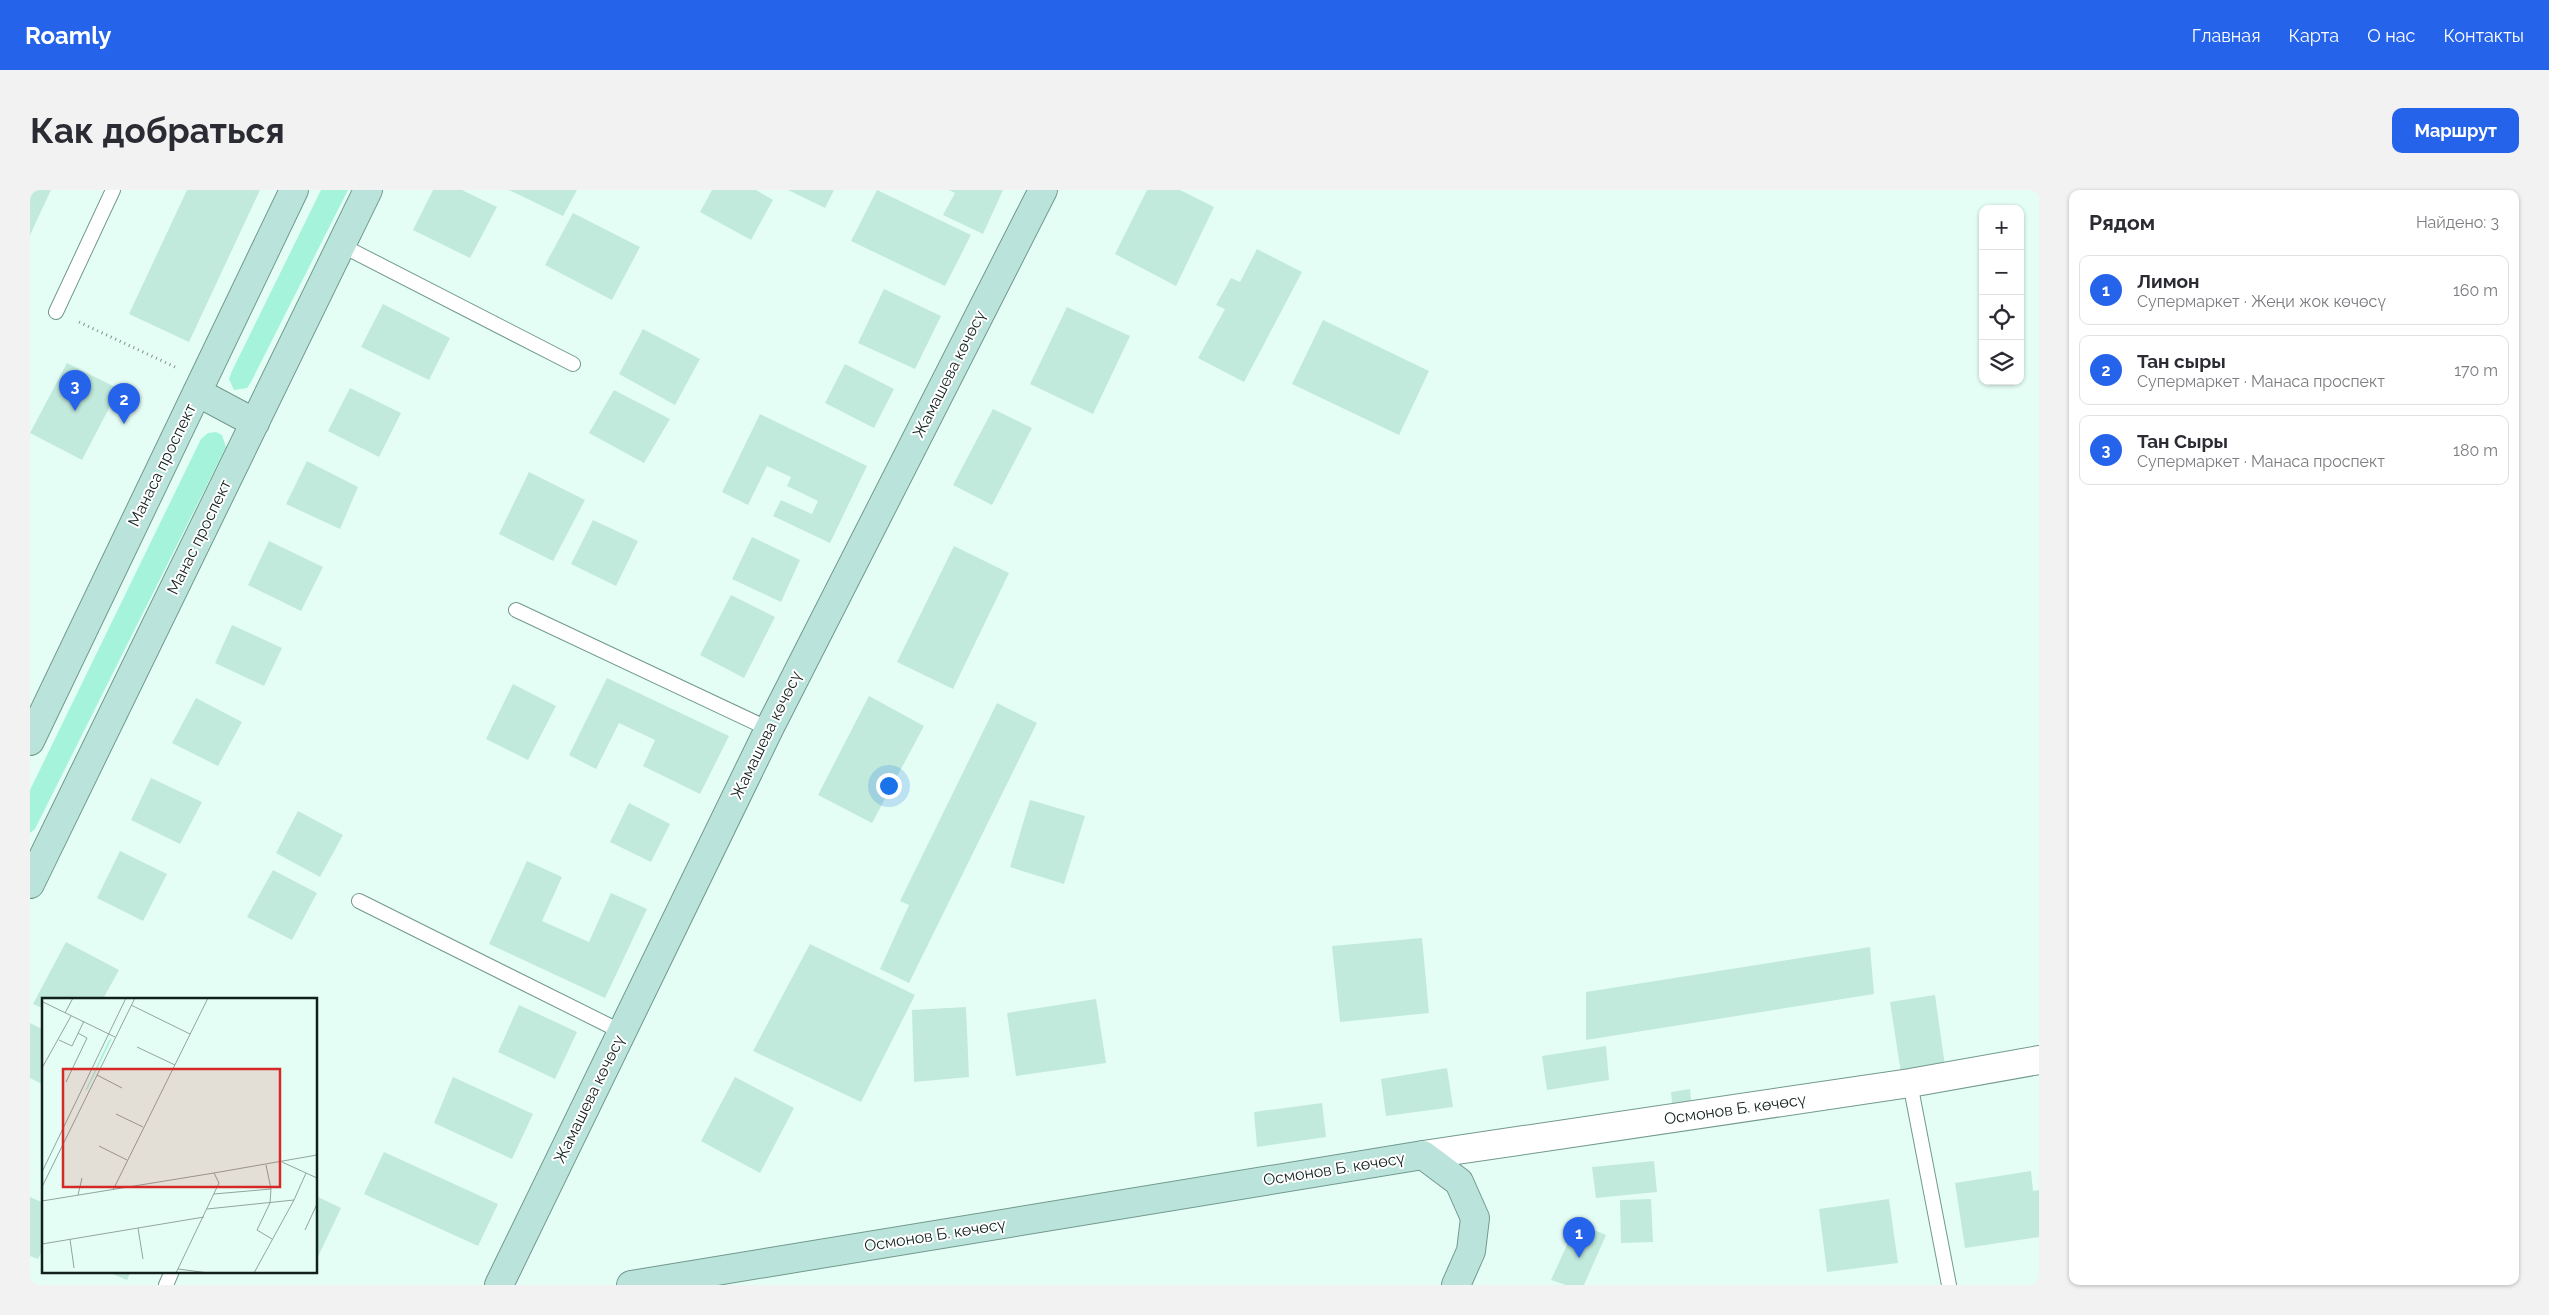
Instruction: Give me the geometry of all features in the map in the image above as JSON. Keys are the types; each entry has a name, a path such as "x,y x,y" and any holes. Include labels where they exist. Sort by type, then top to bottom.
{"main road":[{"name":"Манаса проспект","path":"30,741 294,190"},
{"name":"Манас проспект","path":"30,884 37,849 255,423 368,190"},
{"name":"Жамашева көчөсү","path":"499,1285 768,728 1042,190"},
{"path":"200,386 255,423"},
{"path":"1423,1155 1459,1182 1474,1218 1471,1251 1456,1285"},
{"name":"Осмонов Б. көчөсү","path":"631,1285 1423,1155"}],"street":[{"name":"Осмонов Б. көчөсү","path":"1423,1155 1910,1082 2039,1060"}],"lane":[{"path":"56,312 113,190"},
{"path":"341,245 573,364"},
{"path":"516,610 768,728"},
{"path":"359,901 622,1032"},
{"path":"1910,1082 1949,1285"},
{"path":"166,1285 172,1272"}],"path":[{"path":"56,312 200,386"}],"green space":[{"path":"321,190 348,190 251,382 247,388 234,390 229,379 232,371"},
{"path":"216,432 222,435 226,447 35,829 30,833 30,790 201,439 208,433"}],"building":[{"path":"30,190 51,190 30,235"},
{"path":"187,190 260,190 189,342 129,314"},
{"path":"433,190 462,190 497,207 470,258 413,230"},
{"path":"509,190 577,190 563,216"},
{"path":"712,190 756,190 773,200 751,240 700,212"},
{"path":"788,190 834,190 825,208"},
{"path":"877,190 971,235 945,286 851,241"},
{"path":"949,190 1003,190 983,234 943,215 955,193"},
{"path":"1147,190 1180,190 1214,207 1176,286 1115,254"},
{"path":"573,213 640,247 612,300 545,265"},
{"path":"1257,249 1302,272 1244,382 1198,358 1225,309 1216,305 1231,278 1240,282"},
{"path":"884,289 941,316 915,369 858,343"},
{"path":"383,304 450,338 429,380 361,347"},
{"path":"1067,307 1130,336 1093,414 1030,384"},
{"path":"1323,320 1429,371 1399,435 1292,384"},
{"path":"643,329 700,359 675,405 619,374"},
{"path":"67,363 119,389 82,460 30,433"},
{"path":"845,364 894,389 874,428 825,403"},
{"path":"350,388 401,413 379,457 328,431"},
{"path":"614,390 670,419 644,463 589,433"},
{"path":"993,409 1032,428 992,505 953,485"},
{"path":"760,414 867,466 830,543 773,516 781,500 812,514 818,501 787,486 791,477 767,466 748,505 722,492"},
{"path":"307,461 358,487 340,529 286,504"},
{"path":"529,472 585,500 553,561 499,534"},
{"path":"593,520 638,541 616,586 571,564"},
{"path":"752,537 800,560 781,602 732,579"},
{"path":"269,541 323,567 301,611 248,585"},
{"path":"954,546 1009,573 953,689 897,662"},
{"path":"731,595 775,617 744,678 700,655"},
{"path":"232,625 282,648 264,686 215,663"},
{"path":"607,678 729,736 700,794 643,766 655,740 619,723 596,769 569,755"},
{"path":"513,684 556,706 528,760 486,739"},
{"path":"869,696 924,726 872,823 818,795"},
{"path":"196,698 242,722 218,766 172,743"},
{"path":"997,703 1037,723 909,983 880,969 909,905 900,901"},
{"path":"151,778 202,802 180,844 131,820"},
{"path":"1030,800 1085,816 1064,884 1010,867"},
{"path":"629,803 670,824 651,862 610,842"},
{"path":"298,811 343,835 320,877 276,853"},
{"path":"120,851 167,874 143,921 97,898"},
{"path":"527,861 562,877 542,921 589,942 611,893 647,909 605,998 489,944"},
{"path":"273,870 317,893 292,940 247,917"},
{"path":"1422,938 1429,1013 1340,1022 1332,946"},
{"path":"66,942 119,970 104,998 42,998 42,1008 33,1004"},
{"path":"810,944 915,995 861,1102 753,1051"},
{"path":"1870,947 1874,994 1586,1040 1586,992"},
{"path":"1935,995 1945,1066 1901,1073 1890,1002"},
{"path":"1096,999 1106,1063 1016,1076 1007,1013"},
{"path":"519,1005 577,1032 555,1079 498,1052"},
{"path":"966,1007 969,1077 914,1082 912,1010"},
{"path":"30,1023 42,1029 42,1084 30,1078"},
{"path":"1606,1046 1609,1080 1547,1090 1542,1056"},
{"path":"1447,1068 1453,1107 1386,1116 1381,1079"},
{"path":"453,1077 533,1114 512,1159 434,1123"},
{"path":"735,1077 794,1108 760,1173 701,1141"},
{"path":"1690,1089 1692,1110 1673,1113 1671,1092"},
{"path":"1322,1103 1326,1137 1257,1147 1254,1112"},
{"path":"384,1152 498,1204 478,1246 364,1194"},
{"path":"1654,1161 1657,1192 1596,1198 1592,1167"},
{"path":"2031,1171 2033,1191 2039,1190 2039,1237 1965,1248 1955,1183"},
{"path":"30,1197 42,1202 42,1251 38,1259 30,1256"},
{"path":"318,1197 341,1208 318,1257"},
{"path":"1651,1199 1653,1242 1621,1243 1620,1200"},
{"path":"1889,1199 1898,1263 1827,1272 1819,1209"},
{"path":"1577,1223 1606,1235 1584,1285 1566,1285 1551,1280"},
{"path":"107,1272 131,1272 127,1280"}],"place":[{"name":"Тан Сыры","path":"75,411"},
{"name":"Тан сыры","path":"124,424"},
{"name":"Лимон","path":"1579,1258"}]}
